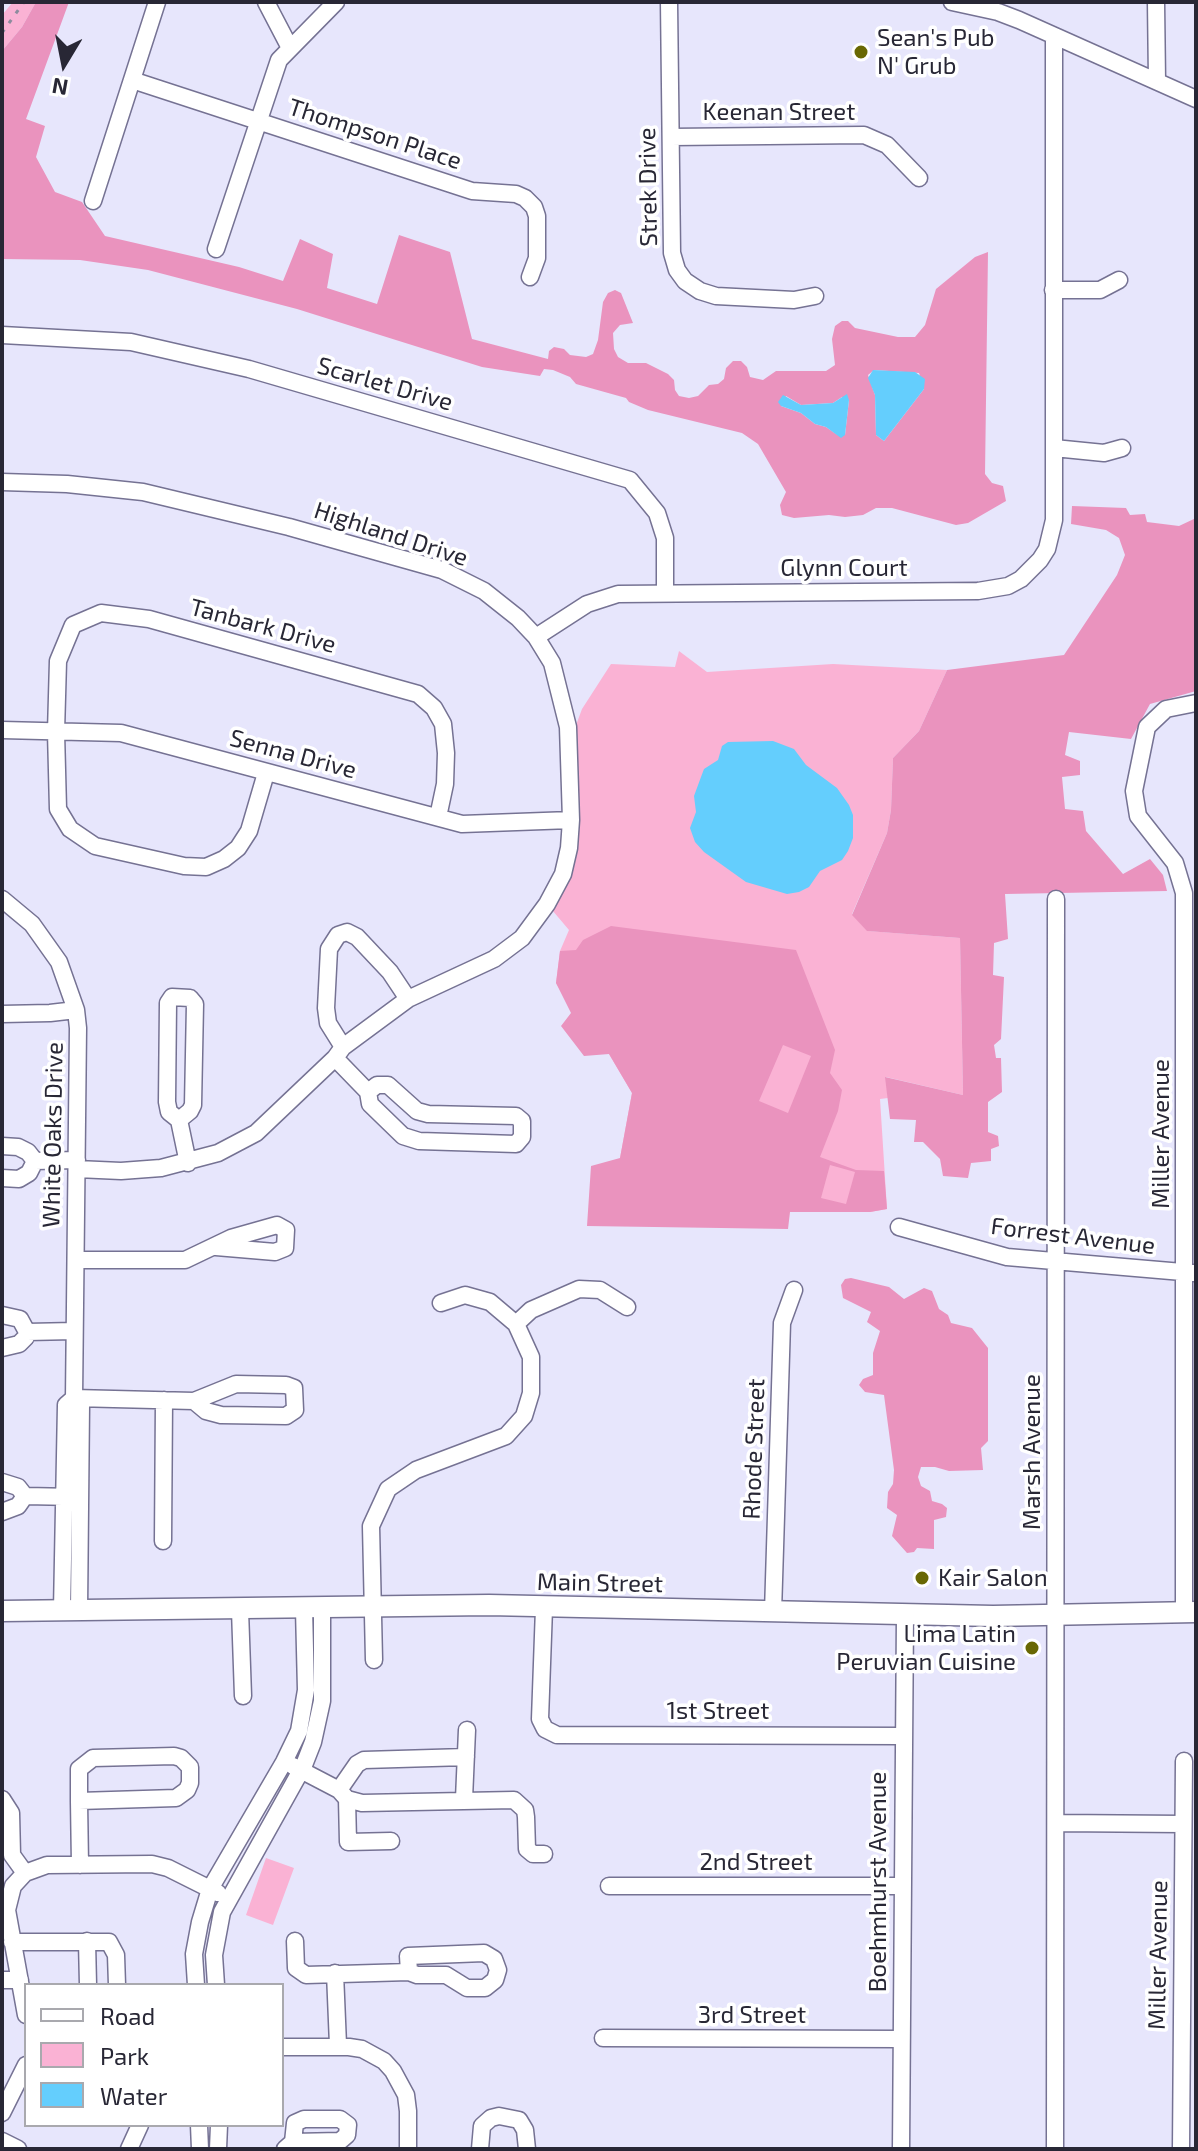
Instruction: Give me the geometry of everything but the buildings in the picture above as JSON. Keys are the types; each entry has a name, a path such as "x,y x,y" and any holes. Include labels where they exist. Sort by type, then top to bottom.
{"main road":[{"name":"Main Street","path":"2,1611 489,1605 905,1615 1190,1612"}],"street":[{"path":"93,201 157,2"},
{"path":"266,2 290,48"},
{"path":"216,249 279,60 336,2"},
{"name":"Strek Drive","path":"669,2 672,253 677,270 685,281 700,291 716,296 794,300 815,296"},
{"path":"952,2 988,9 1019,20 1196,99"},
{"path":"1019,2 1019,20"},
{"path":"1156,2 1157,81"},
{"name":"Glynn Court","path":"536,637 587,604 618,594 978,591 1008,586 1021,579 1040,560 1052,534 1054,37"},
{"name":"Thompson Place","path":"132,80 472,191 516,194 525,198 534,207 537,216 537,258 530,277"},
{"name":"Keenan Street","path":"671,137 864,135 887,145 919,178"},
{"path":"1053,290 1100,290 1119,280"},
{"name":"Scarlet Drive","path":"2,335 131,342 249,369 630,480 657,513 665,538 665,592"},
{"path":"1054,448 1104,453 1122,448"},
{"name":"Highland Drive","path":"2,482 67,484 143,492 289,527 442,570 484,591 536,637 552,663 568,727 569,848 563,874 547,904 522,938 494,959 408,999 339,1053 256,1133 218,1153 188,1163 121,1171 35,1161"},
{"name":"Tanbark Drive","path":"266,773 249,831 238,848 206,867 184,866 95,846 70,829 58,809 56,732 58,661 73,625 101,613 149,619 418,694 434,708 443,724 445,784 438,817"},
{"name":"Miller Avenue","path":"1190,1612 1191,1273 1184,893 1175,863 1138,816 1134,791 1147,727 1166,709 1196,703"},
{"name":"Senna Drive","path":"2,730 121,733 462,824 571,820"},
{"name":"White Oaks Drive","path":"2,899 32,924 59,962 76,1010 78,1028 74,1398 81,1405 72,1497 70,1610"},
{"name":"Marsh Avenue","path":"1055,2149 1056,899"},
{"path":"368,1092 377,1085 388,1085 407,1104 428,1114 516,1116 522,1121 522,1137 516,1144 419,1141 403,1136 370,1104 368,1092 339,1053 328,1023 329,949 338,935 347,932 357,937 390,972 408,999"},
{"path":"179,1120 193,1105 195,1004 190,998 172,997 168,1003 167,1102 169,1112 179,1120 188,1163"},
{"path":"2,1014 76,1010"},
{"path":"2,1146 18,1147 28,1152 35,1161 29,1173 19,1179 2,1178"},
{"name":"Forrest Avenue","path":"899,1227 1007,1257 1191,1273"},
{"path":"76,1260 185,1260 216,1247"},
{"path":"516,1324 531,1310 579,1289 600,1290 627,1307"},
{"name":"Rhode Street","path":"773,1612 782,1323 794,1290"},
{"path":"374,1660 371,1526 388,1489 416,1470 506,1436 524,1416 531,1393 531,1357 516,1324 490,1302 465,1295 441,1303"},
{"path":"2,1315 20,1319 27,1332 19,1344 2,1348"},
{"path":"27,1332 74,1331"},
{"path":"74,1398 194,1401 236,1384 286,1385 294,1388 295,1410 286,1416 221,1415 206,1411 194,1401"},
{"path":"163,1541 164,1400"},
{"path":"2,1482 18,1487 25,1496"},
{"path":"25,1496 72,1497"},
{"path":"2,1512 18,1506 25,1496"},
{"name":"1st Street","path":"544,1608 540,1719 545,1729 557,1735 903,1736"},
{"path":"196,1983 194,1954 210,1889 299,1731 313,1609"},
{"path":"216,1983 214,1955 218,1929 228,1899 300,1771 321,1713 313,1609"},
{"path":"240,1610 243,1696"},
{"name":"Boehmhurst Avenue","path":"901,2149 905,1615"},
{"path":"464,1799 467,1730"},
{"path":"79,1801 176,1798 182,1796 190,1783 190,1767 174,1756 93,1758 79,1769 79,1801 80,1865"},
{"path":"391,1841 348,1842 343,1795 357,1764 364,1760 466,1757"},
{"name":"Miller Avenue","path":"1181,2149 1184,1761"},
{"path":"284,1762 362,1803 508,1798 519,1803 526,1817 527,1849 533,1854 544,1854"},
{"path":"2,1799 11,1813 12,1855 25,1873"},
{"path":"1056,1823 1183,1824"},
{"path":"24,2003 7,1910 13,1886 25,1873 47,1865 160,1865 228,1899"},
{"name":"2nd Street","path":"609,1886 902,1886"},
{"path":"87,1941 88,1983"},
{"path":"12,1942 104,1941 112,1946 116,1955 117,1983"},
{"path":"295,1941 296,1968 306,1975 409,1972 446,1975 467,1988 485,1988 495,1980 498,1970 494,1959 484,1953 408,1956 409,1972"},
{"path":"335,1973 338,2045"},
{"path":"2,1980 20,1980"},
{"name":"3rd Street","path":"603,2038 901,2039"},
{"path":"284,2047 338,2045 362,2049 384,2061 406,2095 408,2149"},
{"path":"2,2113 24,2069"},
{"path":"480,2149 482,2126 499,2116 519,2120 525,2130 527,2149"},
{"path":"129,2149 139,2127"},
{"path":"199,2127 200,2149"},
{"path":"218,2149 219,2127"},
{"path":"2,2141 18,2149"}],"green space":[{"path":"13,2 36,2 22,27 2,51 2,15"},
{"path":"679,651 707,672 833,664 947,670 919,731 893,758 887,833 852,914 868,931 960,938 963,1095 886,1077 888,1098 880,1099 887,1209 870,1212 620,1158 632,1093 609,1054 597,1054 556,983 560,951 569,930 547,904 563,874 569,744 582,709 611,664 675,667"},
{"path":"266,1858 294,1868 273,1925 246,1915"}],"shaded area":[{"path":"36,2 69,2 26,119 45,126 36,157 55,192 82,202 105,236 239,267 283,281 300,239 333,254 327,288 377,304 399,235 450,252 472,339 548,359 549,351 554,347 564,349 570,355 586,357 593,354 603,302 608,293 615,290 621,293 633,323 620,325 613,333 618,357 628,363 646,363 668,374 674,380 679,396 698,396 709,385 718,384 733,361 741,361 750,377 763,380 776,371 826,371 835,365 832,339 835,326 842,321 848,321 855,328 898,337 915,337 925,325 936,289 975,257 988,252 985,474 992,483 1003,486 1006,501 968,523 956,525 892,508 876,508 863,515 845,517 794,518 782,515 780,505 786,492 758,444 742,433 648,410 626,398 576,384 570,377 553,370 544,369 540,376 482,367 297,309 148,270 80,260 2,259 2,51 22,27","holes":["874,370 919,373 924,389 884,441 876,435 875,395 868,375","786,396 801,405 833,403 842,397 849,400 845,435 836,434 801,413 781,406"]},
{"path":"1072,506 1126,508 1130,515 1145,514 1147,522 1179,526 1196,518 1196,691 1150,704 1131,739 1069,732 1065,755 1080,761 1080,775 1062,777 1065,809 1083,811 1086,831 1123,874 1150,859 1163,875 1167,891 1005,894 1008,939 994,943 993,975 1004,977 1001,1039 994,1045 996,1058 1001,1058 1002,1092 988,1102 988,1132 998,1136 999,1146 991,1149 991,1161 971,1163 968,1178 943,1176 940,1159 923,1142 914,1142 916,1120 890,1119 885,1077 963,1095 960,938 867,931 852,915 887,833 893,758 919,731 947,670 1064,655 1117,575 1125,555 1119,538 1106,530 1071,524"},
{"path":"611,926 796,950 835,1050 830,1073 842,1090 838,1111 820,1157 856,1170 884,1171 887,1209 870,1212 790,1212 788,1229 587,1226 591,1166 620,1158 632,1093 609,1054 584,1056 561,1026 571,1013 556,983 560,951 576,950 583,940","holes":["783,1045 811,1056 788,1113 759,1101","830,1165 855,1172 846,1204 821,1198"]},
{"path":"845,1279 889,1287 904,1299 924,1288 932,1291 939,1309 948,1315 951,1323 972,1328 988,1348 988,1441 981,1448 983,1470 949,1471 921,1467 918,1477 921,1486 930,1491 932,1501 947,1508 946,1517 934,1520 934,1549 917,1548 907,1553 892,1536 897,1515 887,1508 894,1470 884,1395 865,1392 859,1385 863,1379 873,1375 873,1353 880,1331 867,1322 871,1312 843,1298 841,1285"}],"water":[{"path":"873,370 915,372 925,379 924,389 884,441 876,435 875,395 868,378"},
{"path":"847,394 845,435 841,438 778,402 783,395 801,405 833,403"},
{"path":"773,741 794,749 806,765 837,788 853,815 853,838 842,860 820,871 809,887 787,894 746,882 704,852 695,842 690,828 696,812 694,796 704,769 718,760 722,746 728,742"}],"railway":[{"path":"2,33 24,2"}],"place":[{"name":"Sean's Pub N' Grub","path":"861,52"},
{"name":"Kair Salon","path":"922,1578"},
{"name":"Lima Latin Peruvian Cuisine","path":"1032,1648"}]}
